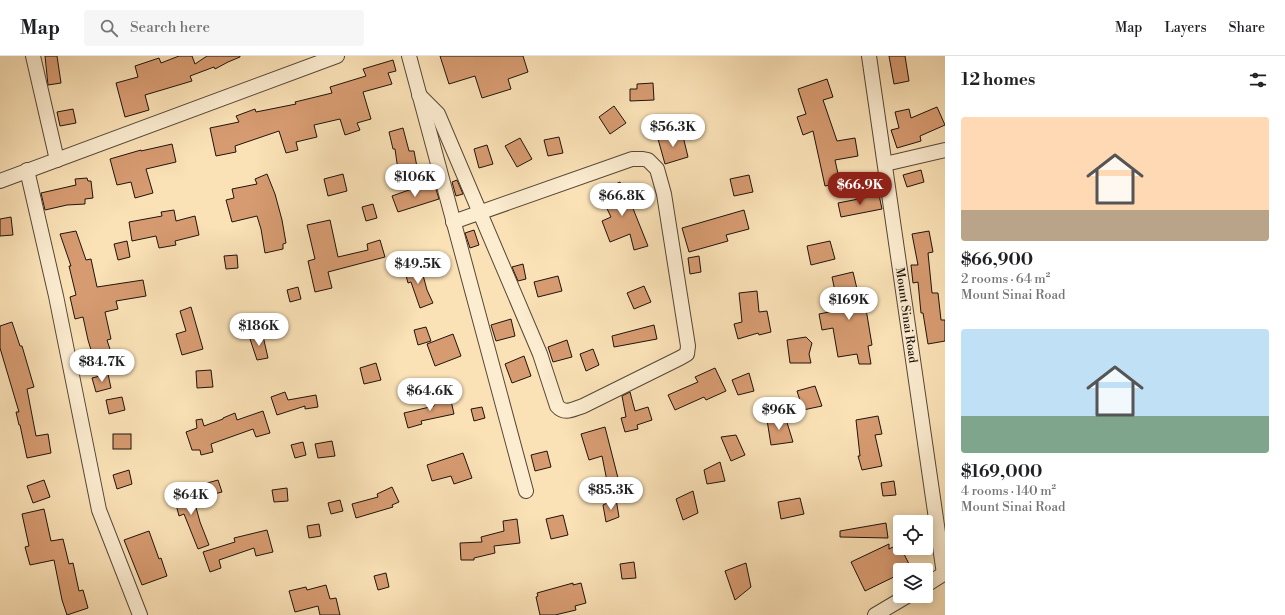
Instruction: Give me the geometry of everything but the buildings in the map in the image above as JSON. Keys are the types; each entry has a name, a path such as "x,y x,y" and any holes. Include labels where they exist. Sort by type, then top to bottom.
{"street":[{"path":"33,56 57,160"},
{"path":"0,181 335,56"},
{"path":"408,56 526,491"},
{"name":"Mount Sinai Road","path":"869,56 944,574"},
{"path":"419,96 438,114 480,213 540,354 557,406 560,410 567,411 583,406 687,354 688,346 664,194 657,169 648,160 632,159 480,213 453,222"},
{"path":"885,164 945,150"},
{"path":"27,170 56,296 99,510 140,615"},
{"path":"933,580 944,574"},
{"path":"875,615 895,603"}]}
